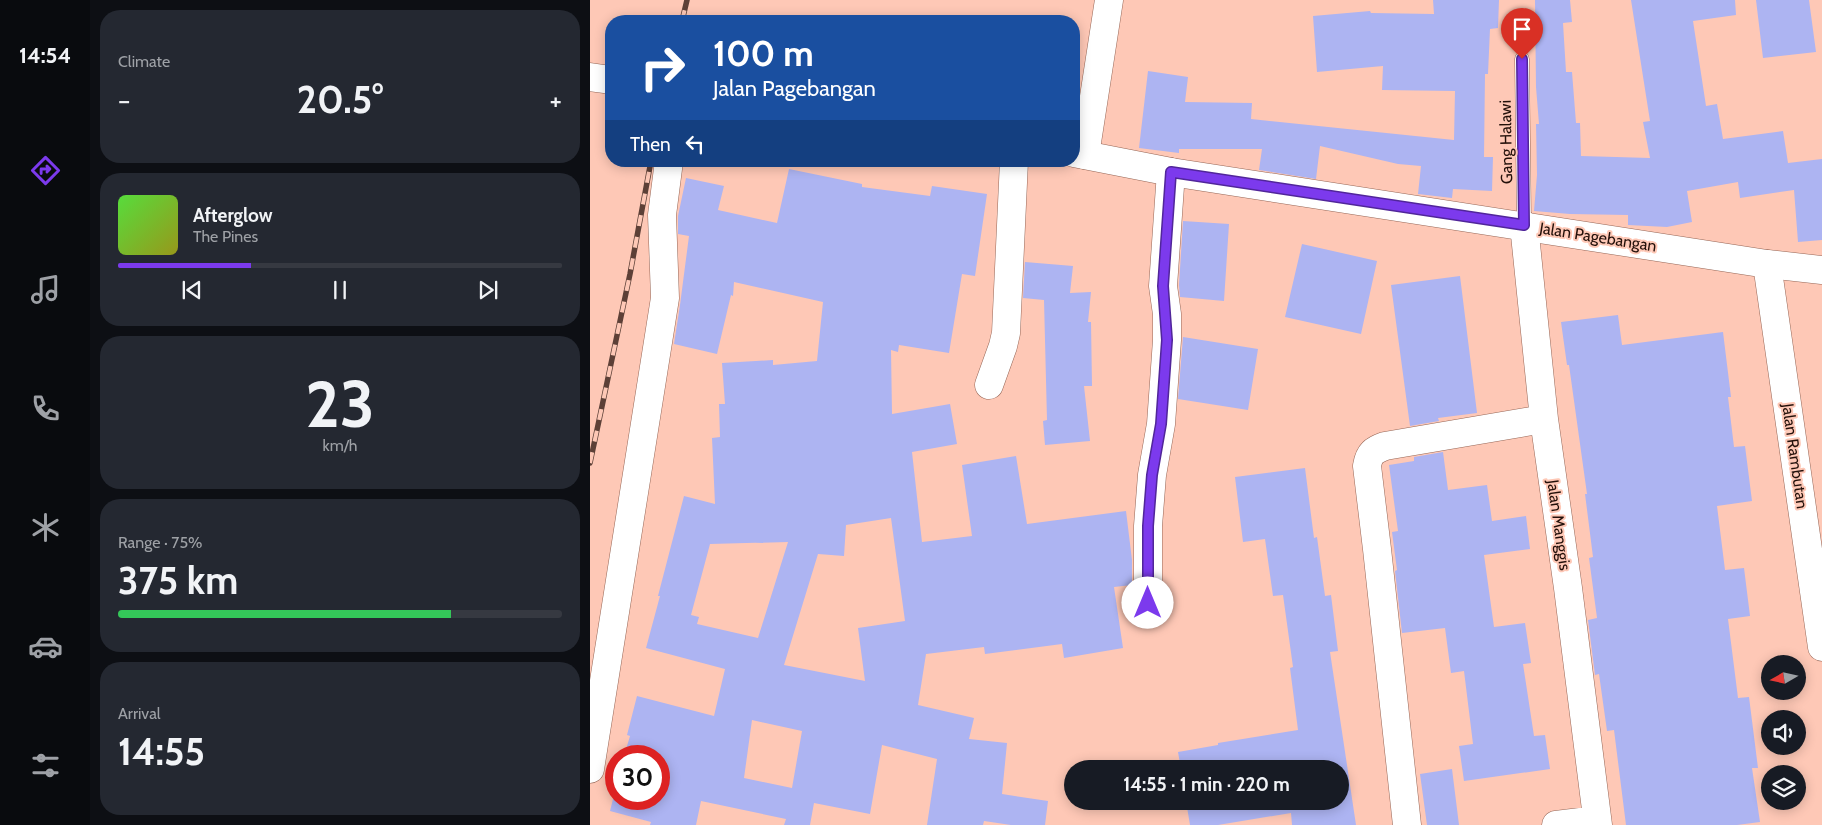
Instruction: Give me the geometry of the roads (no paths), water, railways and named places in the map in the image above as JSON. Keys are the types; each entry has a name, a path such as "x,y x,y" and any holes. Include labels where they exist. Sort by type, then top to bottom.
{"street":[{"path":"1080,154 1109,0"},
{"path":"590,76 605,79"},
{"name":"Jalan Pagebangan","path":"1080,154 1171,172 1767,264 1822,270"},
{"path":"590,769 664,298 662,215 668,167"},
{"path":"988,384 1006,333 1014,167"},
{"path":"1148,603 1148,518 1152,475 1161,424 1167,340 1163,286 1171,172"},
{"name":"Jalan Manggis","path":"1524,225 1544,419 1568,588 1597,822"},
{"name":"Jalan Rambutan","path":"1767,264 1822,648"},
{"path":"1407,825 1367,466 1368,456 1374,450 1385,446 1544,419"},
{"path":"1556,825 1597,822"}],"lane":[{"name":"Gang Halawi","path":"1522,59 1524,225"}],"railway":[{"path":"683,15 687,0"},
{"path":"590,463 630,274 650,167"}]}
